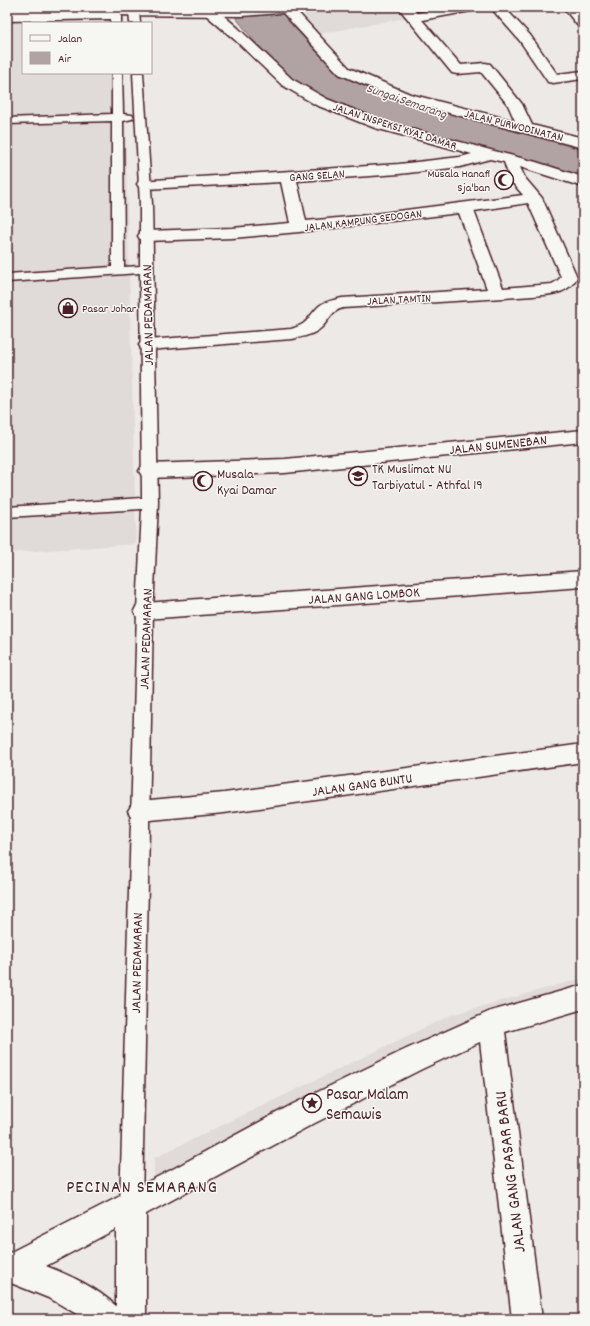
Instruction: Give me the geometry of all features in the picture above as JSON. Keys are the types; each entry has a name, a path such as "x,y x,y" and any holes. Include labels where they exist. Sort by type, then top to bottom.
{"street":[{"path":"7,13 135,17 211,12 288,10 306,7"},
{"path":"409,12 471,7"},
{"path":"497,7 525,38 553,79 583,74"},
{"path":"570,7 583,23"},
{"name":"JALAN PURWODINATAN","path":"288,10 344,71 405,97 583,143"},
{"name":"JALAN INSPEKSI KYAI DAMAR","path":"211,12 235,31 292,86 316,100 348,114 432,140 511,160 583,182"},
{"path":"409,12 457,70 485,67 515,104 526,128"},
{"name":"GANG SELAN","path":"145,184 288,177 433,166 460,162 488,155"},
{"path":"511,160 513,170 518,180 534,198"},
{"path":"288,177 299,227"},
{"name":"JALAN KAMPUNG SEDOGAN","path":"146,236 232,233 299,227 403,216 464,206 534,198"},
{"name":"JALAN TAMTIN","path":"148,345 292,334 316,323 324,311 331,306 342,303 497,293 561,287 567,283 569,277 534,198"},
{"path":"464,206 497,293"},
{"name":"JALAN SUMENEBAN","path":"149,471 285,466 583,436"},
{"name":"JALAN GANG LOMBOK","path":"145,611 583,579"},
{"name":"JALAN GANG BUNTU","path":"140,810 224,803 583,753"},
{"path":"9,1269 303,1114 412,1060 491,1024 583,997"},
{"name":"JALAN GANG PASAR BARU","path":"491,1024 527,1319"},
{"path":"131,1206 131,1319"},
{"path":"9,1269 60,1287 100,1310 107,1319"}],"lane":[{"path":"7,18 116,16 116,22"},
{"path":"117,74 118,271"},
{"name":"JALAN PEDAMARAN","path":"131,1206 145,611 150,503 145,184 138,74"},
{"path":"7,121 141,116"},
{"path":"7,278 147,269"},
{"path":"7,512 150,503"}],"shaded area":[{"path":"312,7 465,7 318,34 304,15"},
{"name":"Pasar Johar","path":"123,15 123,22 22,22 22,74 124,74 136,544 7,553 7,17"},
{"name":"Pasar Malam Semawis","path":"583,978 583,1006 458,1047 155,1209 154,1158 451,1015"}],"water":[{"path":"236,7 284,7 286,19 337,73 396,99 583,150 583,178 407,130 342,109 296,86 262,51 236,18"}],"place":[{"name":"Musala Hanafi Sja'ban","path":"504,180"},
{"name":"Pasar Johar","path":"68,308"},
{"name":"TK Muslimat NU Tarbiyatul - Athfal 19","path":"358,476"},
{"name":"Musala Kyai Damar","path":"203,481"},
{"name":"Pasar Malam Semawis","path":"312,1103"}],"district":[{"name":"PECINAN SEMARANG","path":"142,1186"}],"water label":[{"name":"Sungai Semarang","path":"407,100"}]}
